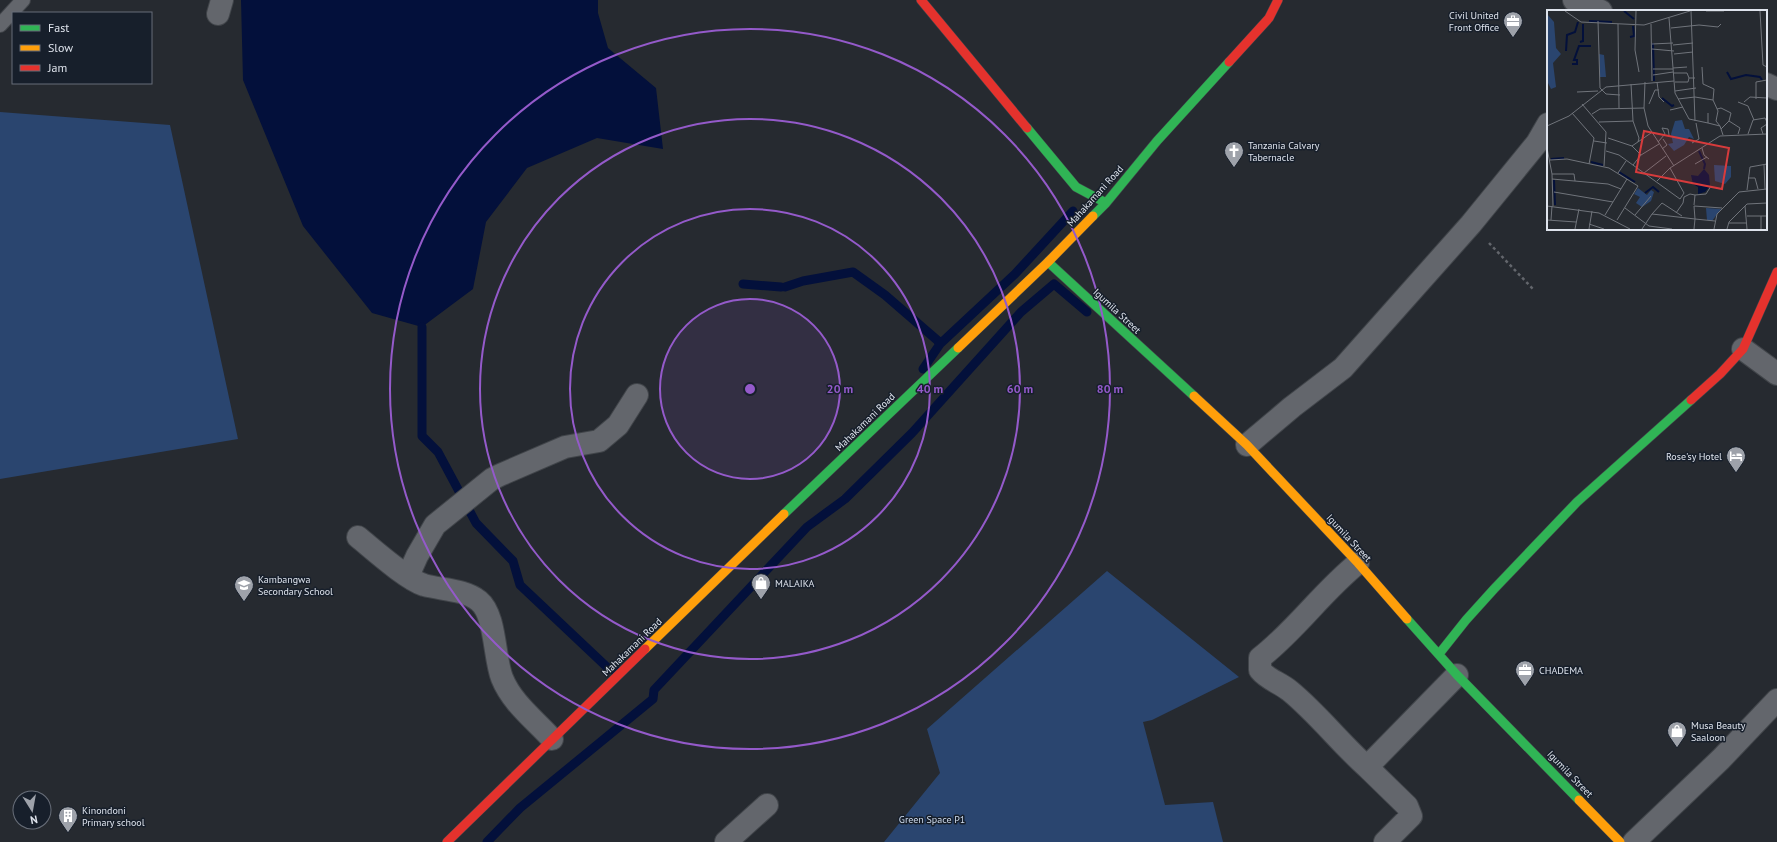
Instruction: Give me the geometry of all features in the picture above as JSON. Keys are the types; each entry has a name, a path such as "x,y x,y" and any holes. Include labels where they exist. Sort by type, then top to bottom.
{"street":[{"path":"921,0 1076,187 1106,203"},
{"name":"Mahakamani Road","path":"447,842 552,739 1048,262 1106,203 1157,141 1269,18 1278,0"},
{"path":"1574,0 1599,10"},
{"path":"1767,84 1777,89"},
{"path":"1247,445 1292,407 1343,368 1471,224 1537,143 1547,126"},
{"name":"Igumila Street","path":"1048,262 1247,445 1358,563 1457,675 1620,842"},
{"path":"1439,654 1466,620 1494,589 1577,502 1720,374 1743,349 1777,272"},
{"path":"1743,349 1777,374"},
{"path":"408,576 416,556 426,538 442,518 492,479 500,475 565,447 599,441 618,425 637,395"},
{"path":"358,537 408,576 424,584 467,594 480,601 488,615 494,636 498,667 503,680 523,708 552,739"},
{"path":"1358,563 1339,578 1286,637 1260,658 1260,670 1266,678 1282,685 1290,691 1410,810 1411,816 1385,842"},
{"path":"1367,767 1457,675"},
{"path":"1634,842 1721,759 1777,700"},
{"path":"726,842 767,805"}],"lane":[{"path":"0,25 23,0"}],"path":[{"path":"1471,224 1533,289"}],"green space":[{"path":"0,112 170,125 238,439 0,479"},
{"name":"Green Space P1","path":"1107,571 1239,677 1152,720 1143,722 1165,805 1213,802 1223,842 884,842 940,773 927,729"}],"shaded area":[{"path":"241,0 598,0 598,13 608,48 656,88 663,149 597,138 527,168 486,222 473,289 422,327 372,313 303,226 243,80"}],"waterway":[{"path":"923,369 940,344 1015,274 1073,211"},
{"path":"785,287 803,281 853,272 885,295 940,344"},
{"path":"743,284 781,287"},
{"path":"487,842 520,808 653,699 654,690 807,527 845,499 912,433 1021,312 1054,284 1087,312"},
{"path":"422,327 422,436 438,452 476,523 513,561 520,585 609,669 620,672"}],"traffic: fast":[{"path":"1093,216 1106,203 1157,141 1229,62"},
{"path":"1027,128 1076,187 1106,203"},
{"path":"1048,262 1194,396"},
{"path":"784,514 958,348"},
{"path":"1439,654 1466,620 1494,589 1577,502 1691,400"},
{"path":"1407,619 1457,675 1579,800"}],"traffic: slow":[{"path":"958,348 1048,262 1093,216"},
{"path":"1194,396 1247,445 1358,563 1407,619"},
{"path":"645,649 784,514"},
{"path":"1579,800 1620,842"}],"traffic: jam":[{"path":"921,0 1027,128"},
{"path":"1229,62 1269,18 1278,0"},
{"path":"1691,400 1720,374 1743,349 1777,272"},
{"path":"447,842 645,649"}],"place":[{"name":"Civil United Front Office","path":"1513,38"},
{"name":"Tanzania Calvary Tabernacle","path":"1234,168"},
{"name":"Rose'sy Hotel","path":"1736,473"},
{"name":"MALAIKA","path":"761,600"},
{"name":"Kambangwa Secondary School","path":"244,602"},
{"name":"CHADEMA","path":"1525,687"},
{"name":"Musa Beauty Saaloon","path":"1677,748"},
{"name":"Kinondoni Primary school","path":"68,833"}]}
